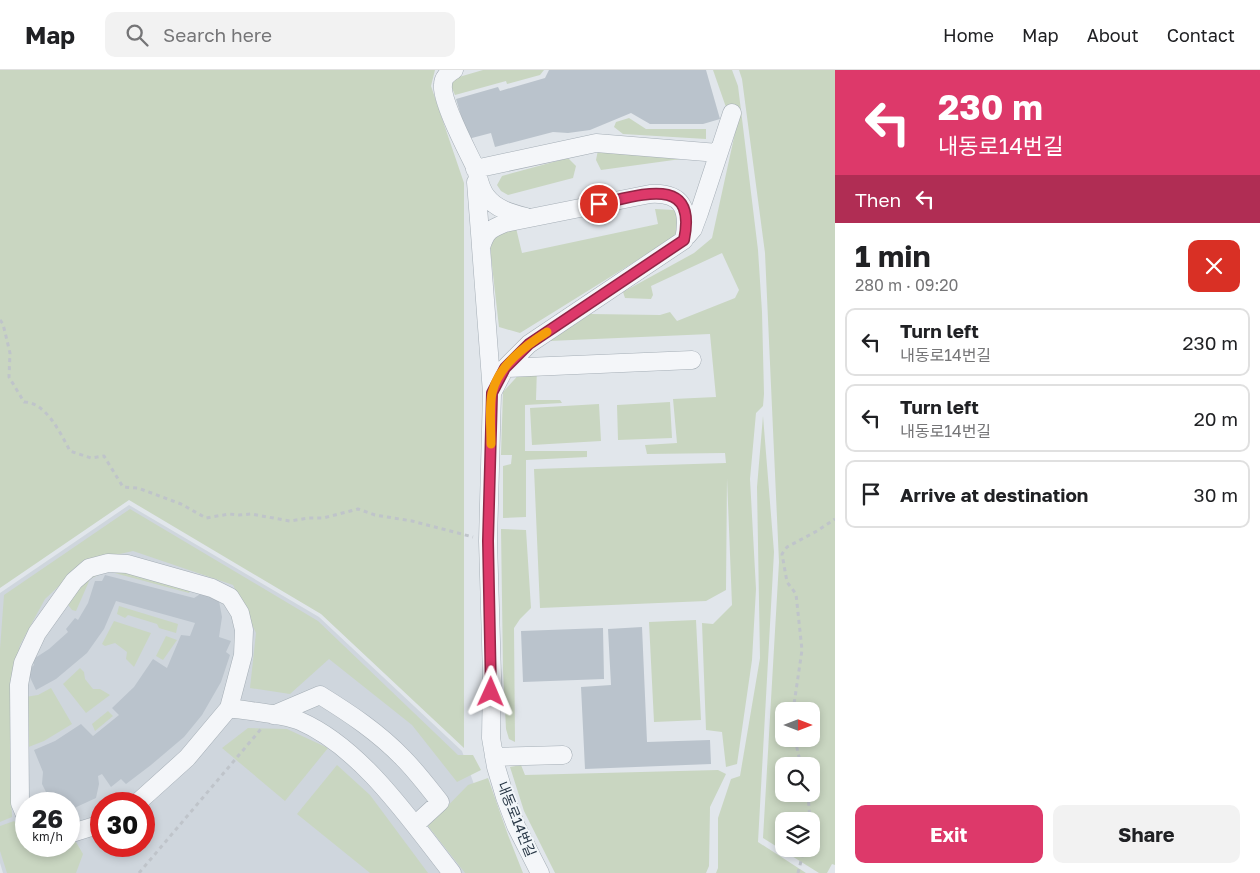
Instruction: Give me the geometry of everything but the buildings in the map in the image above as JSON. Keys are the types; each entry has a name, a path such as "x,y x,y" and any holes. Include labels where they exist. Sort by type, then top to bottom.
{"street":[{"path":"454,70 446,75 443,85 446,101 476,169 480,187 496,206 507,213 531,218"},
{"path":"684,240 693,229 732,113"},
{"path":"476,169 596,143 718,153"},
{"path":"476,169 492,393"},
{"path":"481,247 484,235 492,228 505,223 662,193 674,197 682,205 686,216 684,240"},
{"name":"내동로14번길","path":"540,873 516,826 505,797 491,738 492,676 488,541 492,393 505,368 529,344 684,240"},
{"path":"505,368 692,360"},
{"path":"20,792 18,685 23,663 37,633 74,581 89,568 108,563 127,564 212,588 230,597 240,613 244,630 244,655 229,708 187,758 149,792"},
{"path":"273,715 320,695 351,714 372,730 403,758 440,802 414,825"},
{"path":"229,708 298,720 322,732 347,750 371,774 452,873"},
{"path":"494,757 563,755"}],"path":[{"path":"0,320 3,324 10,353 9,377 24,402 30,402 52,418 70,451 91,458 104,456 123,487 138,488 181,504 206,518 229,514 250,514 290,521 322,518 358,510 375,515 412,521 488,541"},
{"path":"794,702 802,650 796,594 787,582 782,554 787,547 817,531 835,518"},
{"path":"139,873 273,715"},
{"path":"798,873 802,857"}],"shaded area":[{"path":"129,505 319,617 462,751 506,873 3,873 0,863 0,593"}],"green space":[{"path":"0,70 435,70 431,86 464,183 464,748 321,614 129,500 0,588"},
{"path":"483,70 544,70 540,75 507,84 506,81 455,95 451,86 452,79"},
{"path":"713,70 732,70 738,86 758,250 764,394 763,406 756,413 750,479 756,589 752,660 737,764 726,767 722,732 706,730 702,623 713,624 732,605 727,478 726,590 706,601 540,608 534,469 726,463 725,453 647,454 645,445 677,443 673,399 716,397 710,334 549,341 590,314 660,315 670,312 677,321 735,298 739,290 722,253 651,286 653,295 651,299 625,298 623,292 694,253 712,238 735,133"},
{"path":"739,70 835,70 835,865 832,864 827,873 819,873 793,857 820,857 820,812 775,812 775,846 763,838 779,562 765,253 742,79"},
{"path":"629,118 646,129 706,129 706,139 623,134 614,127 616,122"},
{"path":"598,150 683,155 681,159 601,170 596,160"},
{"path":"568,158 576,166 573,178 508,195 501,191 497,185 502,176"},
{"path":"655,209 674,210 677,214 680,224 673,238 520,333 499,327 490,248 495,236 516,228 522,253 658,224"},
{"path":"537,367 536,400 560,400 562,403 525,405 525,451 587,451 587,457 526,460 526,517 503,518 503,466 511,464 512,455 501,455 503,392 524,369"},
{"path":"670,402 672,438 618,440 617,405"},
{"path":"599,404 601,441 532,445 530,408"},
{"path":"763,416 774,552 758,842 775,853 775,857 781,857 806,873 716,873 718,868 718,818 731,779 740,776 760,658 757,487"},
{"path":"130,509 318,621 458,755 473,755 481,770 457,782 412,725 329,659 290,694 250,688 256,633 233,585 133,551 85,562 45,599 20,645 10,687 12,817 0,822 0,649 4,595"},
{"path":"501,529 526,530 531,608 514,628 515,742 509,739 506,729 503,670"},
{"path":"106,567 191,589 189,593 107,571 90,579 76,611 72,610 66,602 77,584"},
{"path":"119,606 178,624 176,633 159,628 157,624 128,615 125,618 117,614"},
{"path":"696,620 701,720 654,722 649,622"},
{"path":"114,621 151,633 134,667 126,659 127,652 115,643 105,646 102,644"},
{"path":"166,636 177,640 163,660 156,656"},
{"path":"80,668 84,672 85,679 93,689 100,689 110,695 86,713 63,684"},
{"path":"51,688 72,724 44,741 26,748 25,697 38,695"},
{"path":"108,711 113,716 95,731 92,724"},
{"path":"248,728 287,729 328,748 285,801 222,748"},
{"path":"337,765 370,795 428,873 370,873 297,814"},
{"path":"521,765 525,775 718,770 726,774 710,807 709,866 706,873 555,873 524,811 510,767"},
{"path":"488,778 523,873 465,873 428,826 468,785"},
{"path":"15,822 15,857 80,857 80,849 83,854 76,873 7,873 0,851 0,826"}],"slow traffic":[{"path":"491,444 492,393 497,381 505,368 517,355 547,332"}],"route":[{"path":"491,692 488,541 492,393 497,381 505,368 529,344 684,240 686,216 682,205 674,197 662,193 650,194 599,204"}]}
